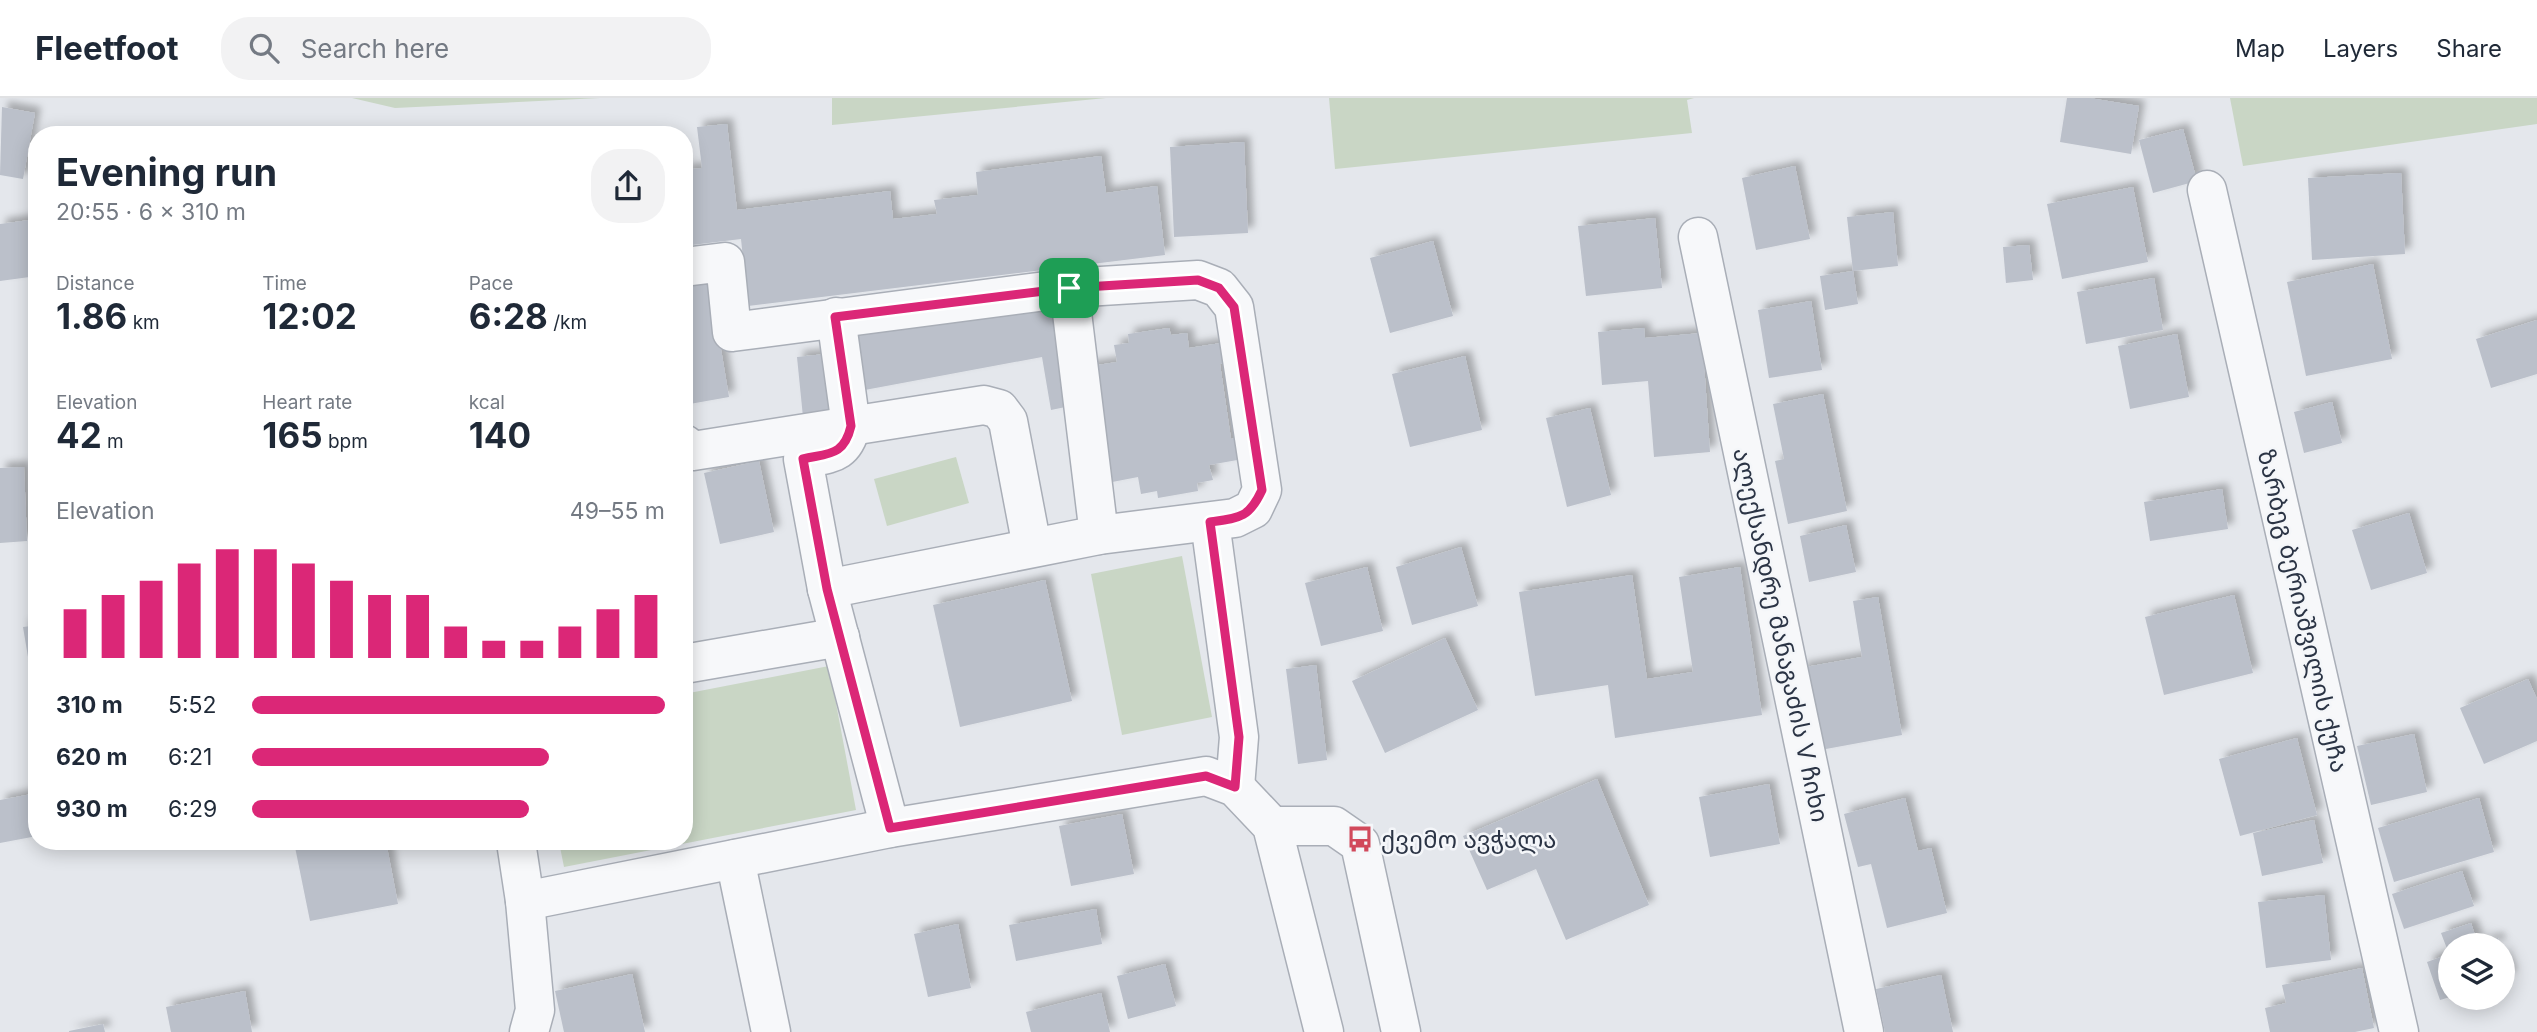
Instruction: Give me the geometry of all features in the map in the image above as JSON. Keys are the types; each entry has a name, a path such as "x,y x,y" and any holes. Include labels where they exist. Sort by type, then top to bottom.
{"street":[{"name":"ზარბეგ ბერიაშვილის ქუჩა","path":"2207,190 2399,1032"},
{"name":"ალექსანდრე მანაგაძის V ჩიხი","path":"1698,237 1864,1032"},
{"path":"693,266 724,262 732,332 1069,288 1198,280 1219,288 1234,307 1262,490 1253,509 1235,519 1099,535 827,589"},
{"path":"1069,288 1099,535"},
{"path":"835,317 851,426 848,442 835,452 803,459 827,589 890,828"},
{"path":"693,451 984,405 999,408 1008,422 1032,547"},
{"path":"1210,522 1239,737 1235,787"},
{"path":"693,662 840,637"},
{"path":"525,901 890,828 1206,776 1235,787 1272,826 1324,1032"},
{"path":"1272,826 1334,826 1360,844 1401,1032"},
{"path":"517,850 535,1010 529,1032"},
{"path":"735,859 771,1032"}],"green space":[{"path":"352,98 600,98 395,108"},
{"path":"832,98 1106,98 832,125"},
{"path":"1329,98 1694,98 1687,100 1692,133 1335,169"},
{"path":"2230,98 2537,98 2537,124 2243,166"},
{"path":"956,457 969,503 887,526 874,479"},
{"path":"1182,556 1212,717 1122,735 1091,574"},
{"path":"829,666 856,810 693,842 693,692"},
{"path":"561,850 651,850 564,867"}],"building":[{"path":"2067,98 2089,98 2139,106 2131,154 2060,142"},
{"path":"2,107 35,113 33,126 28,126 28,152 23,179 0,175"},
{"path":"727,124 737,210 890,191 893,219 937,214 934,200 978,195 976,172 1101,156 1106,193 1157,186 1165,255 748,306 741,239 693,245 693,169 702,168 697,127"},
{"path":"2183,129 2197,181 2153,193 2139,140"},
{"path":"1244,142 1248,233 1174,237 1170,147"},
{"path":"1795,166 1810,239 1756,250 1742,178"},
{"path":"2401,173 2405,254 2312,260 2308,178"},
{"path":"2133,187 2148,262 2062,279 2047,204"},
{"path":"1893,212 1898,266 1853,271 1847,217"},
{"path":"1655,218 1662,288 1586,296 1578,226"},
{"path":"28,220 28,277 0,281 0,224"},
{"path":"1433,241 1453,316 1390,333 1370,258"},
{"path":"2029,245 2033,280 2006,283 2003,247"},
{"path":"2373,264 2392,359 2306,376 2287,282"},
{"path":"1853,271 1858,304 1825,310 1820,276"},
{"path":"708,272 729,397 693,403 693,274"},
{"path":"2154,278 2163,330 2086,344 2077,292"},
{"path":"1050,300 1060,353 1080,404 1051,410 1042,357 854,392 844,339"},
{"path":"1811,301 1822,370 1769,378 1758,310"},
{"path":"2537,320 2537,374 2491,388 2476,339"},
{"path":"1169,328 1171,335 1187,333 1189,348 1221,343 1224,363 1220,364 1231,439 1240,437 1243,459 1209,465 1213,480 1197,483 1198,491 1158,498 1157,491 1141,494 1138,477 1107,483 1085,367 1117,362 1114,345 1129,343 1128,334"},
{"path":"1644,328 1645,338 1702,333 1710,452 1654,457 1648,381 1602,385 1598,332"},
{"path":"2177,334 2189,397 2130,409 2118,346"},
{"path":"835,353 842,412 803,417 797,357"},
{"path":"1465,356 1482,430 1410,447 1392,374"},
{"path":"1823,394 1847,511 1788,524 1775,461 1784,459 1773,404"},
{"path":"2332,402 2342,443 2304,453 2294,412"},
{"path":"1590,408 1611,495 1567,507 1546,418"},
{"path":"759,461 774,532 720,544 704,473"},
{"path":"24,467 27,541 0,543 0,468"},
{"path":"2222,489 2228,529 2150,541 2144,502"},
{"path":"2409,513 2427,573 2371,590 2352,530"},
{"path":"1846,525 1856,572 1809,582 1800,536"},
{"path":"1461,547 1478,606 1412,625 1396,567"},
{"path":"1367,567 1383,631 1321,646 1305,583"},
{"path":"1740,567 1762,715 1615,738 1608,685 1535,696 1519,592 1632,575 1647,679 1693,672 1679,577"},
{"path":"1045,580 1072,701 960,727 933,605"},
{"path":"2234,595 2253,673 2164,695 2145,617"},
{"path":"1878,597 1902,735 1815,751 1800,668 1862,657 1853,601"},
{"path":"28,626 28,657 23,627"},
{"path":"1445,638 1478,710 1385,753 1352,681"},
{"path":"1316,665 1327,760 1298,764 1286,669"},
{"path":"2528,679 2537,699 2537,741 2484,764 2460,708"},
{"path":"2414,734 2427,792 2371,805 2357,746"},
{"path":"2297,738 2317,815 2240,836 2219,759"},
{"path":"1597,779 1649,905 1566,940 1536,869 1487,890 1463,836"},
{"path":"1769,784 1780,844 1710,857 1699,797"},
{"path":"28,795 28,838 0,843 0,800"},
{"path":"1905,798 1918,851 1931,848 1947,913 1887,928 1871,864 1858,867 1844,814"},
{"path":"2479,798 2494,852 2394,882 2378,828"},
{"path":"1122,814 1134,874 1071,886 1059,826"},
{"path":"2314,820 2323,863 2262,876 2253,833"},
{"path":"296,850 388,850 398,904 310,921"},
{"path":"2462,871 2474,906 2404,929 2392,894"},
{"path":"2324,895 2331,960 2266,968 2258,902"},
{"path":"1096,909 1102,944 1016,961 1009,925"},
{"path":"2471,923 2474,933 2441,933"},
{"path":"958,924 971,988 928,997 914,934"},
{"path":"2438,958 2438,994 2427,962"},
{"path":"1165,964 1176,1006 1128,1019 1117,976"},
{"path":"2362,968 2374,1028 2355,1032 2270,1032 2265,1008 2286,1003 2282,985"},
{"path":"632,974 645,1032 564,1032 555,991"},
{"path":"1941,975 1953,1032 1885,1032 1876,989"},
{"path":"245,991 252,1032 171,1032 166,1007"},
{"path":"1101,993 1110,1032 1031,1032 1026,1012"},
{"path":"103,1024 105,1032 69,1032 69,1031"}],"place":[{"name":"ქვემო ავჭალა","path":"1360,839"}],"route":[{"path":"1198,280 1219,288 1234,307 1262,490 1253,509 1235,519 1210,522 1239,737 1235,787 1206,776 890,828 827,589 803,459 835,452 848,442 851,426 835,317 1069,288 1198,280"}]}
